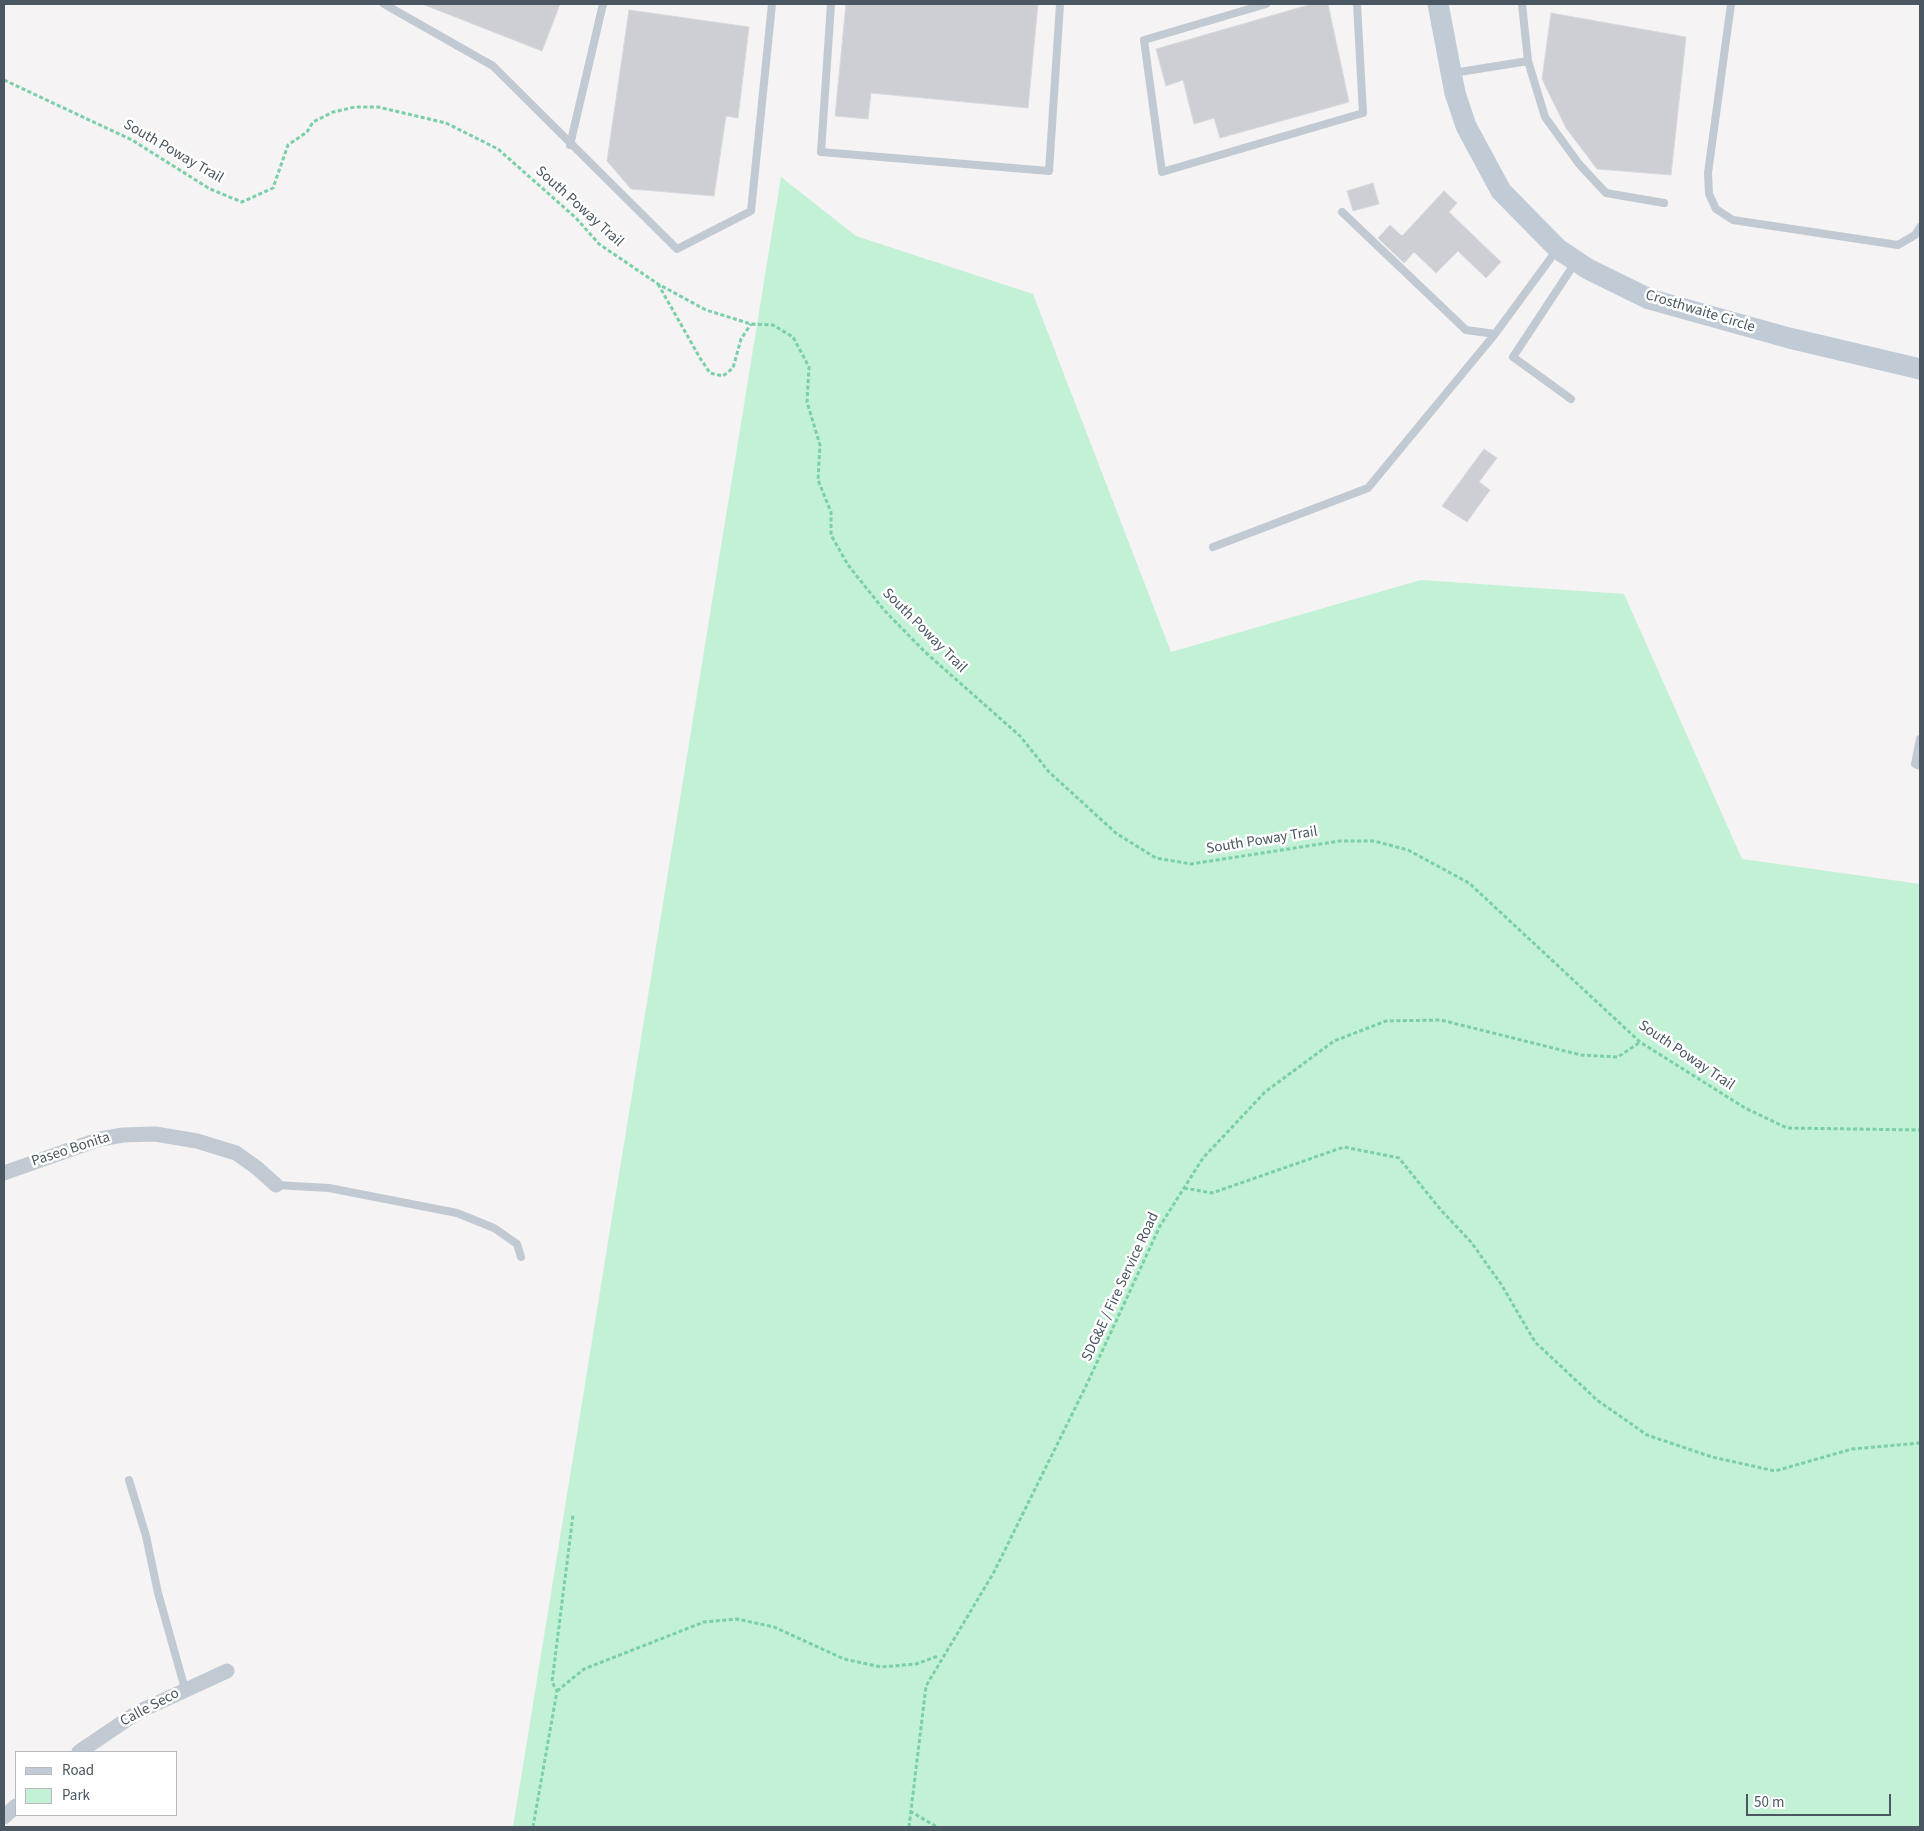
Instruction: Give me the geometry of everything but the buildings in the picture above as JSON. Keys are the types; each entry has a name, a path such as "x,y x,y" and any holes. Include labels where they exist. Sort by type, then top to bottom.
{"street":[{"name":"Crosthwaite Circle","path":"1438,4 1451,74 1466,126 1501,191 1558,249 1576,262 1649,299 1789,338 1920,369"},
{"name":"Paseo Bonita","path":"4,1173 100,1139 123,1135 155,1134 197,1141 236,1153 253,1164 276,1186"},
{"name":"Calle Seco","path":"80,1751 138,1712 226,1671"},
{"path":"4,1817 15,1807"}],"lane":[{"path":"384,4 493,66 570,145 677,249 751,211 772,4"},
{"path":"570,145 603,4"},
{"path":"832,4 821,152 1049,171 1060,4"},
{"path":"1266,4 1144,40 1162,172 1362,113 1356,4"},
{"path":"1522,4 1528,61 1545,117 1579,164 1606,193 1664,203"},
{"path":"1731,4 1708,173 1709,194 1716,210 1733,220 1898,245 1915,235 1920,227"},
{"path":"1451,74 1528,61"},
{"path":"1342,212 1466,330 1495,334"},
{"path":"1214,547 1368,488 1495,334 1558,249"},
{"path":"1571,399 1513,357 1576,262"},
{"path":"1920,739 1916,764 1920,766"},
{"path":"276,1186 329,1188 382,1196 457,1213 494,1228 516,1244 521,1257"},
{"path":"129,1480 146,1536 158,1593 185,1689"}],"path":[{"name":"South Poway Trail","path":"4,80 132,140 210,189 242,202 273,188 288,145 307,132 313,122 333,112 355,107 378,108 446,123 498,149 576,218 599,244 658,284 706,310 751,324 774,326 793,337 809,367 807,402 820,446 818,480 831,512 830,535 848,565 884,610 924,652 1020,736 1049,772 1117,834 1156,858 1191,864 1340,841 1374,841 1408,850 1469,882 1640,1042 1745,1108 1787,1128 1920,1130"},
{"path":"658,284 710,373 723,376 733,368 741,339 751,324"},
{"name":"SDG&E / Fire Service Road","path":"909,1827 926,1686 994,1572 1086,1386 1160,1226 1203,1158 1266,1092 1334,1040 1386,1021 1441,1020 1580,1055 1618,1057 1640,1042"},
{"path":"1184,1188 1212,1192 1344,1147 1400,1158 1440,1209 1471,1242 1501,1284 1535,1342 1597,1400 1647,1435 1712,1457 1775,1471 1852,1449 1920,1443"},
{"path":"534,1827 557,1692 552,1682 573,1515"},
{"path":"557,1692 584,1670 704,1622 737,1620 774,1627 844,1658 881,1667 916,1664 938,1656"},
{"path":"910,1811 937,1827"}],"green space":[{"path":"781,177 856,236 1033,294 1171,652 1421,580 1624,594 1742,859 1920,884 1920,1827 513,1827"}]}
